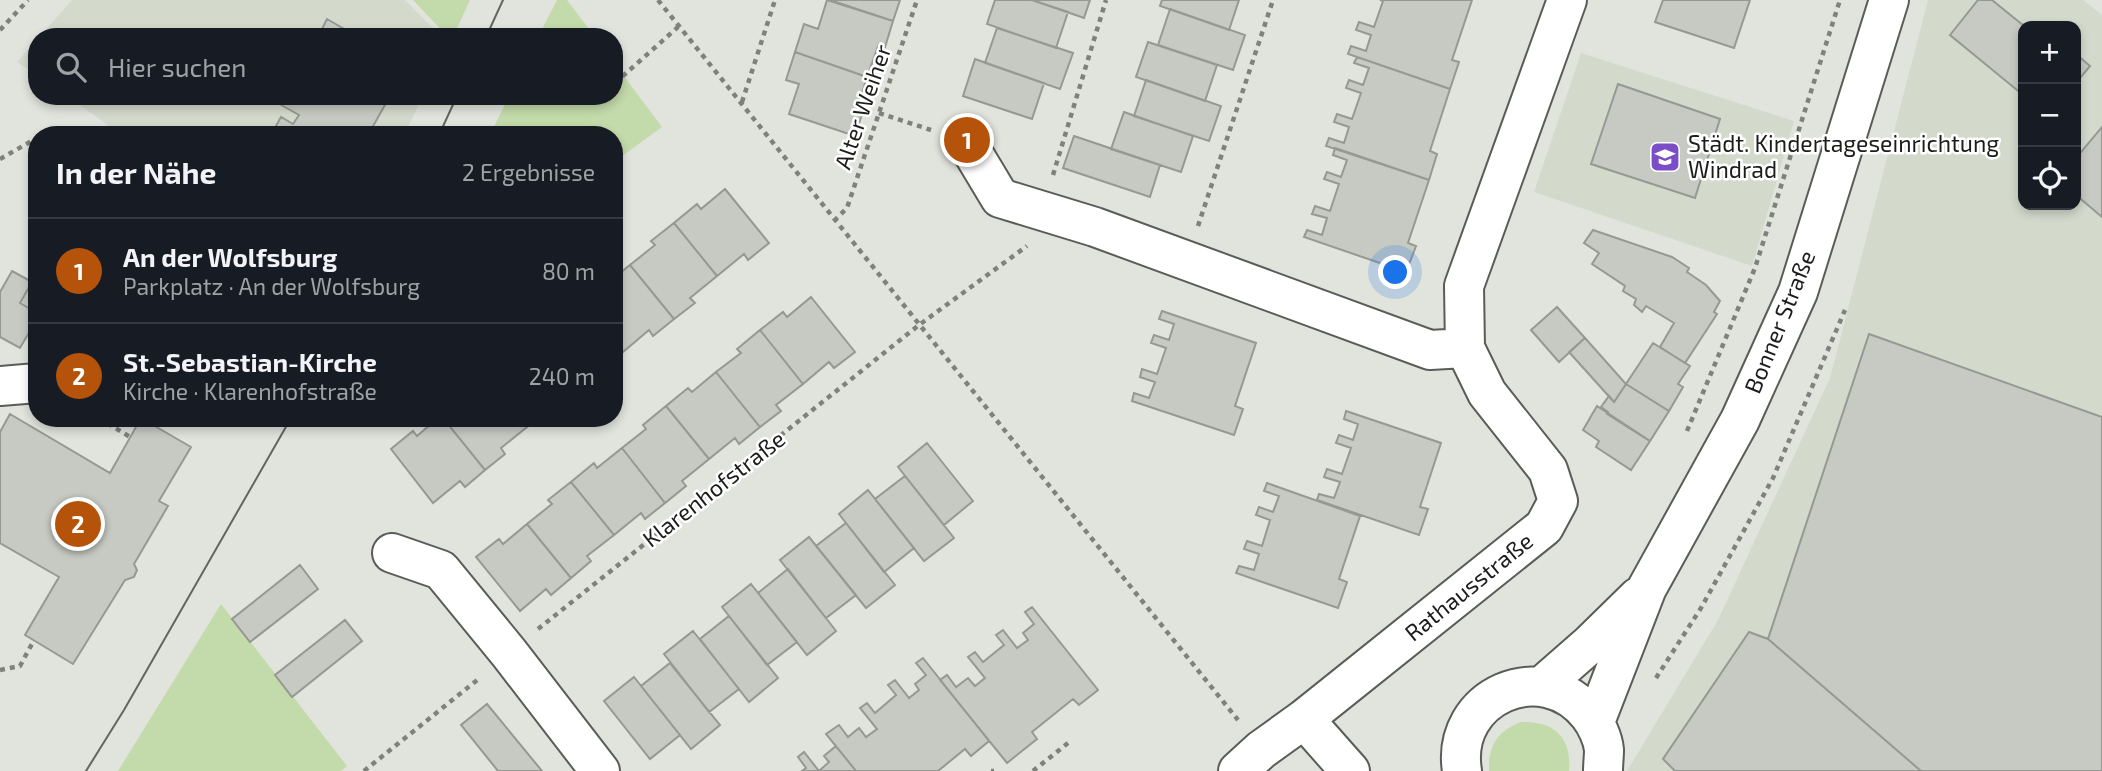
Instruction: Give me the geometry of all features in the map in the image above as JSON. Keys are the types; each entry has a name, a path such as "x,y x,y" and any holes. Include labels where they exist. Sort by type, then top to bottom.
{"street":[{"name":"Rathausstraße","path":"1249,761 1544,527 1558,501 1548,470 1487,393 1465,348 1464,286 1567,0"},
{"name":"Bonner Straße","path":"1595,722 1619,666 1647,588 1740,420 1798,292 1889,0"},
{"path":"967,142 1000,198 1187,261 1430,350 1465,348"},
{"path":"0,386 28,384"},
{"path":"392,553 441,570 600,771"},
{"name":"Bonner Straße","path":"1542,687 1647,588"},
{"path":"1462,771 1460,756 1467,726 1485,702 1512,688 1542,687 1563,693 1581,705 1595,722 1604,747 1603,771"},
{"path":"1304,719 1350,771"}],"path":[{"path":"0,30 28,0"},
{"path":"658,0 919,325 1249,761"},
{"path":"742,102 775,0"},
{"name":"Alter Weiher","path":"834,220 847,208 917,0"},
{"path":"1054,214 1106,0"},
{"path":"1187,261 1273,0"},
{"path":"1683,439 1755,268 1840,0"},
{"path":"623,76 678,27"},
{"path":"879,113 967,142"},
{"path":"0,159 28,143"},
{"name":"Klarenhofstraße","path":"364,771 1054,214"},
{"path":"1651,687 1700,608 1773,478 1845,310"},
{"path":"114,427 130,437"},
{"path":"0,670 20,666 34,640"},
{"path":"1033,771 1068,743"}],"shaded area":[{"path":"72,0 405,0 433,28 47,28"},
{"path":"1928,0 2083,0 2102,15 2102,771 1627,771 1718,620 1830,378"},
{"path":"28,50 28,69 17,62"},
{"name":"Städt. Kindertageseinrichtung Windrad","path":"1581,53 1794,121 1752,266 1534,192"},
{"path":"80,105 419,105 408,126 109,126"}],"green space":[{"path":"413,0 470,0 457,28 439,28"},
{"path":"557,0 567,0 588,28 543,28"},
{"path":"623,75 662,127 623,155 623,126 494,126 505,105 623,105"},
{"path":"221,604 347,766 341,771 118,771"},
{"path":"1521,722 1543,724 1558,733 1567,749 1569,771 1489,771 1490,754 1496,740 1506,730"}],"building":[{"path":"827,0 893,21 885,47 879,44 867,77 795,52 804,24 818,29"},
{"path":"830,0 900,0 893,21"},
{"path":"995,0 1032,0 1068,12 1056,48 987,24"},
{"path":"1032,0 1090,0 1084,18"},
{"path":"1162,0 1239,0 1229,30 1160,6"},
{"path":"1380,0 1472,0 1452,60 1459,62 1450,89 1348,54 1351,46 1366,51 1371,35 1356,30 1359,22 1374,27 1383,1"},
{"path":"1663,0 1750,0 1734,48 1655,22"},
{"path":"1978,0 1992,0 2018,21 2018,91 1950,35"},
{"path":"1170,9 1245,35 1233,70 1158,45"},
{"path":"327,19 342,28 322,28"},
{"path":"997,28 1073,53 1060,89 985,63"},
{"path":"1148,42 1217,65 1205,101 1136,77"},
{"path":"795,52 867,77 857,109 863,111 855,136 789,114 799,84 786,80"},
{"path":"1357,57 1450,89 1430,151 1437,154 1429,180 1326,146 1329,138 1344,143 1349,127 1334,122 1337,114 1352,119 1361,93 1346,88 1349,80 1363,85 1369,68 1354,63"},
{"path":"2081,58 2090,66 2081,77"},
{"path":"975,59 1044,83 1032,119 963,96"},
{"path":"1146,80 1221,106 1209,141 1134,116"},
{"path":"1618,84 1720,119 1695,198 1591,164"},
{"path":"281,105 385,105 373,126 276,126 281,117 293,124 299,115"},
{"path":"1124,112 1193,136 1181,172 1111,149"},
{"path":"2102,127 2102,217 2081,199 2081,152"},
{"path":"1074,136 1160,165 1150,197 1063,168"},
{"path":"1335,148 1429,180 1408,243 1416,246 1406,272 1304,237 1307,230 1322,235 1327,218 1312,214 1315,206 1330,211 1339,184 1324,179 1327,172 1341,177 1347,160 1333,155"},
{"path":"725,189 769,243 748,260 744,254 717,276 674,223 697,204 701,209"},
{"path":"674,223 717,276 690,298 695,303 674,319 630,265 655,245 651,241"},
{"path":"1593,230 1672,257 1689,268 1687,272 1706,285 1720,301 1714,312 1717,314 1685,363 1660,347 1674,323 1646,306 1642,312 1634,305 1636,299 1623,291 1625,286 1592,264 1599,253 1584,243"},
{"path":"630,265 674,319 653,336 649,330 623,352 623,271"},
{"path":"12,271 28,280 28,289 20,303 28,308 28,334 20,348 0,337 0,292"},
{"path":"28,289 28,308 20,303"},
{"path":"811,297 855,352 834,368 829,362 803,384 760,330 783,312 787,317"},
{"path":"1557,307 1585,338 1559,362 1531,330"},
{"path":"1162,311 1256,343 1235,406 1243,409 1234,435 1132,401 1134,393 1149,398 1155,382 1140,377 1142,369 1157,374 1166,348 1151,343 1154,335 1169,340 1174,324 1159,319"},
{"path":"760,330 803,384 776,405 781,411 760,427 716,372 741,353 737,349"},
{"path":"1869,334 2102,417 2102,771 1921,771 1768,639"},
{"path":"1585,338 1626,384 1614,402 1569,352"},
{"path":"1653,343 1690,366 1678,384 1683,387 1669,411 1626,384"},
{"path":"716,372 760,427 739,444 735,438 709,459 666,406 688,388 692,392"},
{"path":"1626,384 1669,411 1650,441 1607,414 1601,407 1609,396 1614,402"},
{"path":"666,406 709,459 682,481 686,486 665,503 622,448 646,429 643,425"},
{"path":"1597,406 1650,441 1631,470 1596,447 1599,441 1583,430"},
{"path":"1346,411 1441,443 1420,507 1428,509 1419,535 1317,500 1319,494 1334,498 1340,482 1324,477 1327,469 1342,474 1351,448 1336,443 1339,435 1353,440 1358,424 1344,419"},
{"path":"10,414 110,473 136,427 157,427 191,447 159,501 168,506 134,564 137,570 134,577 125,580 73,664 25,635 59,577 0,543 0,432"},
{"path":"428,427 450,427 485,470 465,487 460,481 433,503 391,449 413,431 417,436"},
{"path":"450,427 527,427 501,448 505,454 485,470"},
{"path":"927,443 973,501 944,525 898,467"},
{"path":"622,448 665,503 645,519 641,513 614,535 571,482 594,463 597,468"},
{"path":"905,476 954,538 924,561 875,499"},
{"path":"571,482 614,535 587,556 591,561 571,578 527,524 552,504 548,500"},
{"path":"1267,483 1360,516 1339,579 1347,582 1338,608 1236,573 1239,566 1254,570 1259,554 1244,549 1247,541 1262,546 1270,520 1256,515 1259,507 1273,512 1279,496 1264,491"},
{"path":"868,490 914,548 884,572 839,514"},
{"path":"846,523 895,585 866,608 816,546"},
{"path":"527,524 571,578 551,595 546,589 520,611 476,557 499,539 503,544"},
{"path":"809,537 856,595 826,618 780,560"},
{"path":"300,565 318,589 250,642 232,619"},
{"path":"788,569 836,631 807,655 758,593"},
{"path":"751,584 797,642 767,665 722,607"},
{"path":"1032,607 1098,690 1079,705 1073,699 1032,732 1037,739 1007,763 940,680 947,675 956,687 968,678 975,686 985,678 968,657 975,652 983,662 1004,645 996,635 1003,630 1017,648 1028,640 1023,633 1034,624 1025,612"},
{"path":"729,616 778,678 749,702 700,639"},
{"path":"345,620 362,641 292,697 275,675"},
{"path":"693,631 739,689 709,712 664,654"},
{"path":"1749,632 1768,639 1921,771 1675,771 1663,759"},
{"path":"923,658 989,741 971,756 965,749 938,771 856,771 826,734 839,725 848,737 859,728 866,737 877,729 860,708 867,703 875,713 896,695 888,685 895,680 909,698 919,690 915,684 926,675 916,663"},
{"path":"670,663 720,725 691,749 641,686"},
{"path":"634,677 680,735 650,759 604,701"},
{"path":"487,704 542,771 498,771 461,725"},
{"path":"836,746 856,771 819,771 829,762 824,756"},
{"path":"804,752 819,771 802,771 806,768 798,757"}],"tram line":[{"path":"490,28 503,0"},
{"path":"443,126 453,105"},
{"path":"86,771 124,710 286,427"}],"place":[{"name":"An der Wolfsburg","path":"967,140"},
{"name":"Städt. Kindertageseinrichtung Windrad","path":"1665,157"},
{"name":"St.-Sebastian-Kirche","path":"78,524"}]}
